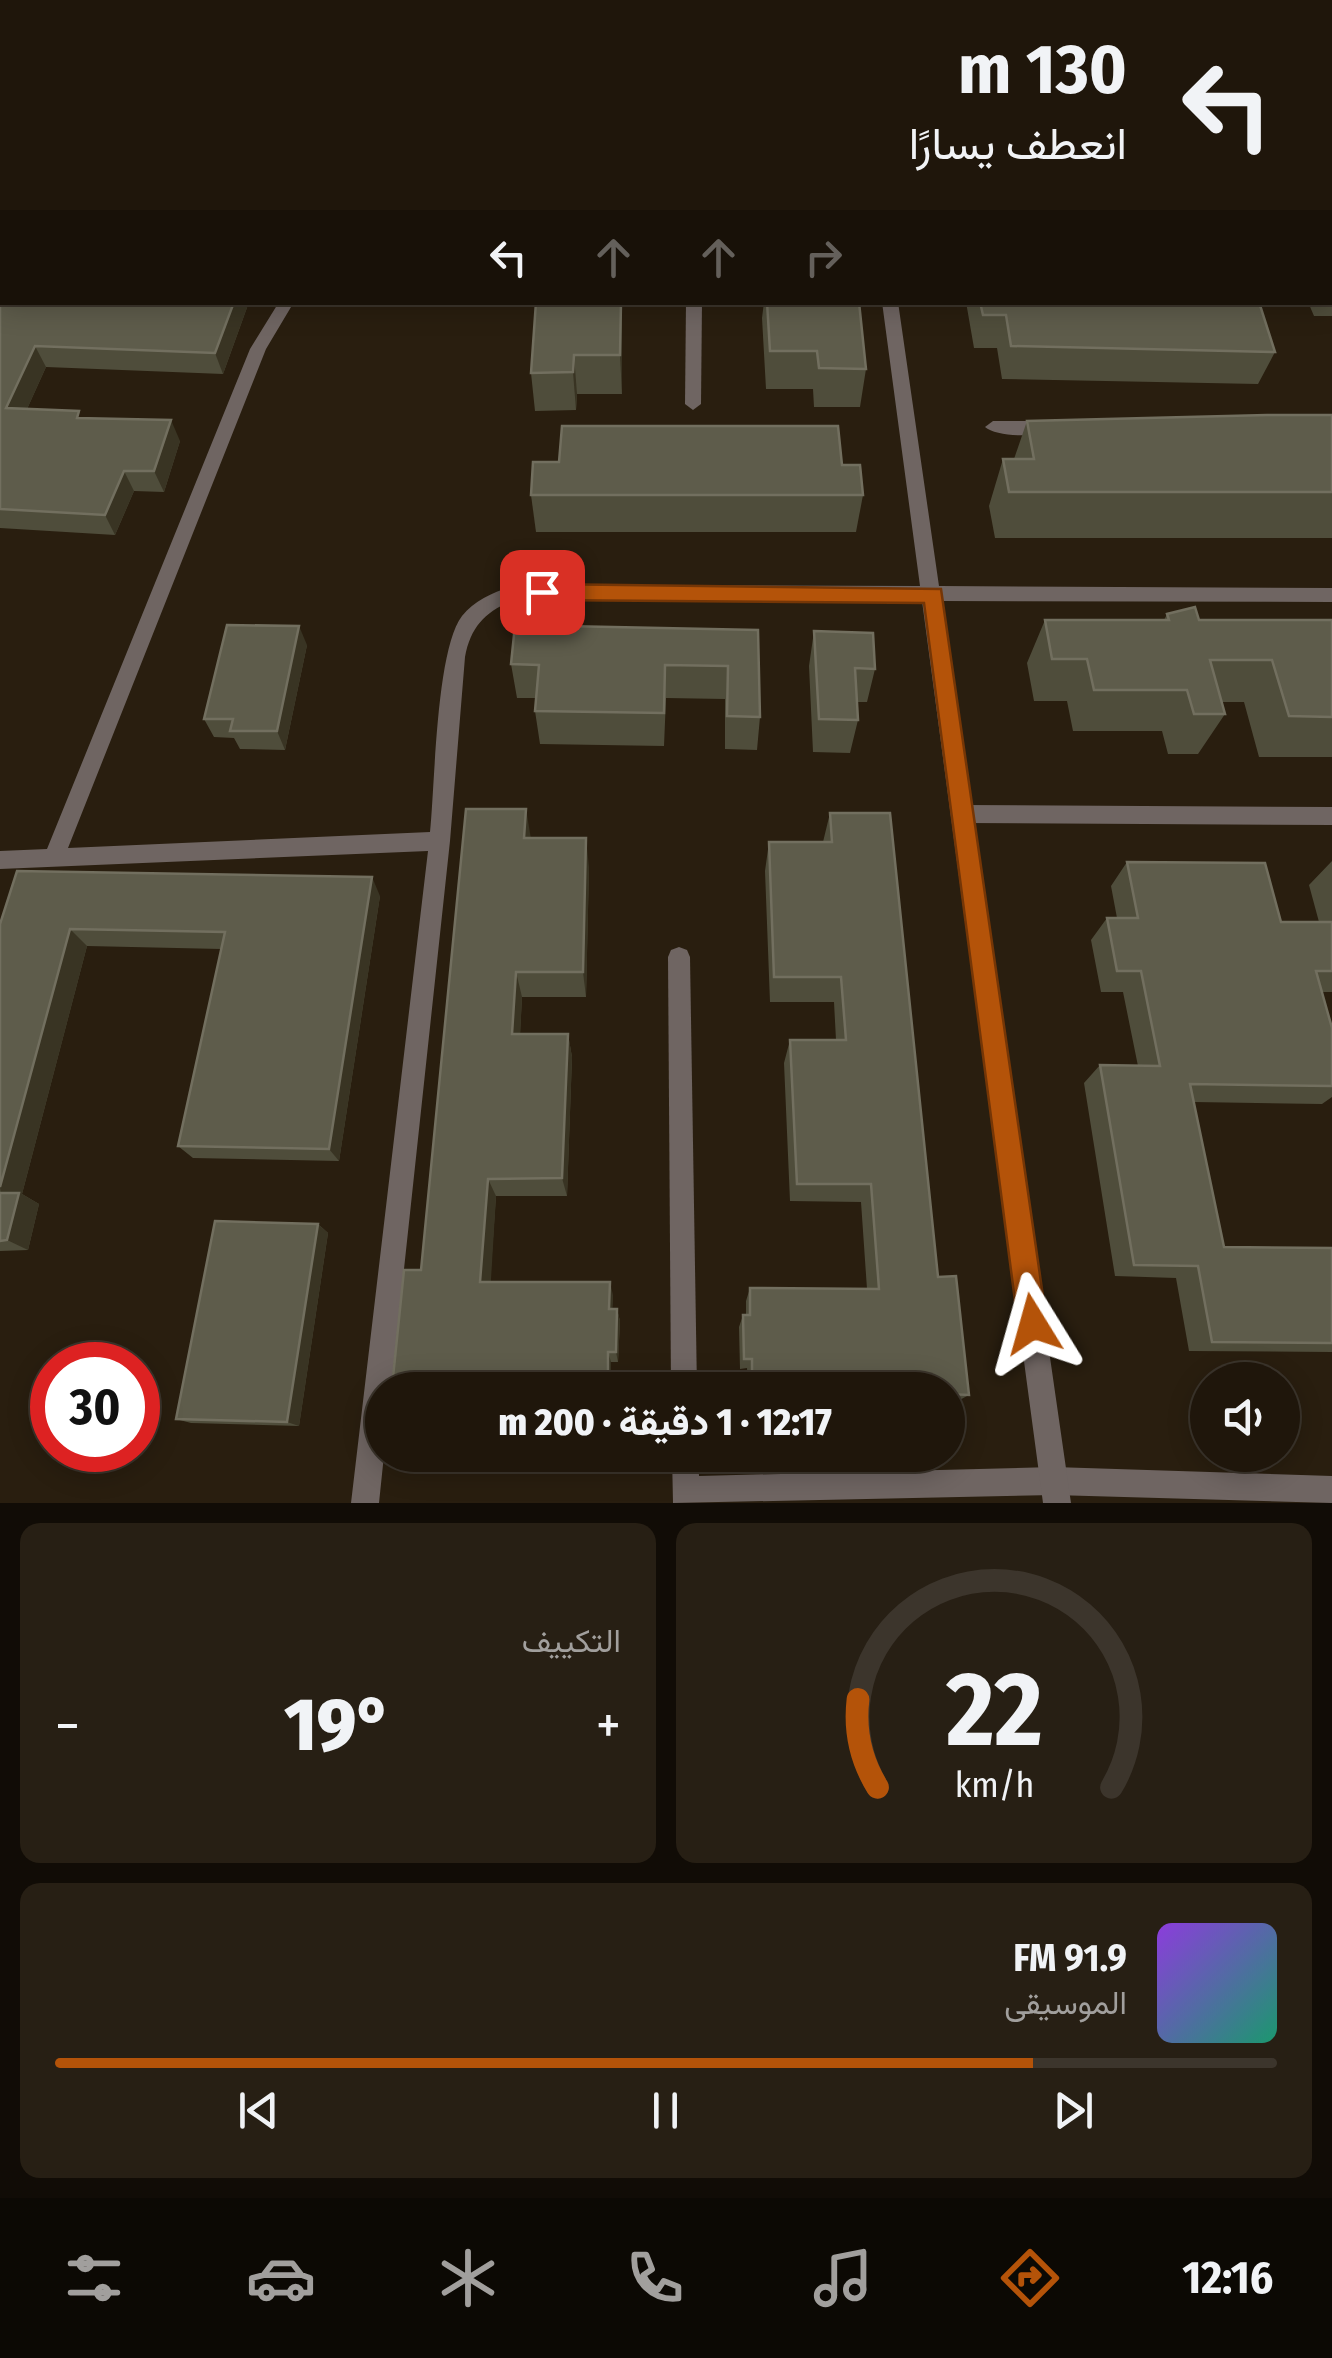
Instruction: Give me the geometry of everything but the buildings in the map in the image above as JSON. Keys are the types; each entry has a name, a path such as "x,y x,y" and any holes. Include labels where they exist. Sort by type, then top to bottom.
{"street":[{"path":"53,859 258,349 285,305"},
{"path":"693,404 694,305"},
{"path":"890,305 934,595 1056,1492"},
{"path":"993,427 1072,427"},
{"path":"365,1503 440,842 458,635 470,615 491,600 529,592 1332,595"},
{"path":"963,814 1332,816"},
{"path":"0,860 440,842"},
{"path":"679,957 684,1372"},
{"path":"685,1472 686,1497 1332,1490"}],"route":[{"path":"542,592 934,595 1033,1324"}]}
